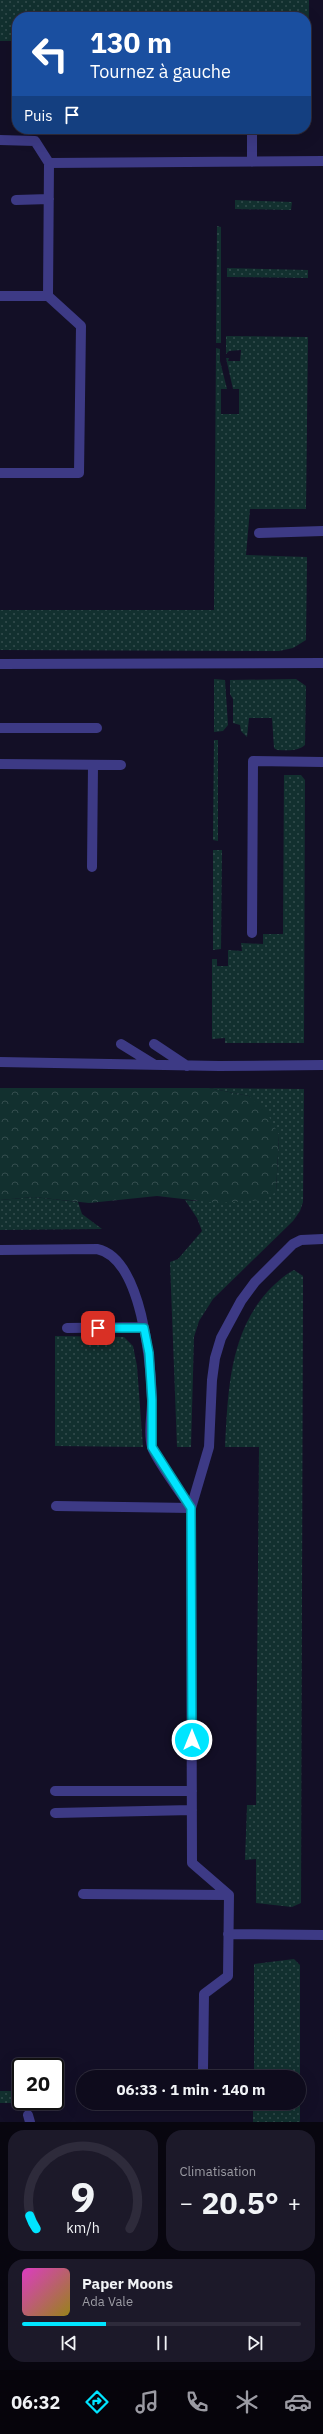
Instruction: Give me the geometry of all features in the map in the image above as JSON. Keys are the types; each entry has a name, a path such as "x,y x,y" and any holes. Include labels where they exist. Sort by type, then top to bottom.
{"lane":[{"path":"252,134 252,162"},
{"path":"0,140 34,141 49,163 48,296"},
{"path":"49,163 323,161"},
{"path":"16,200 49,199"},
{"path":"0,296 48,296 81,326 79,473 0,473"},
{"path":"259,532 323,531"},
{"path":"0,664 323,664"},
{"path":"0,728 97,728"},
{"path":"252,933 253,761 323,762"},
{"path":"0,764 121,765"},
{"path":"92,867 93,765"},
{"path":"121,1044 156,1066"},
{"path":"154,1044 188,1066"},
{"path":"0,1062 156,1066 323,1065"},
{"path":"229,1895 192,1863 191,1508 209,1447 213,1373 221,1338 228,1323 255,1282 285,1251 301,1240 323,1238"},
{"path":"0,1250 104,1251 119,1262 128,1278 140,1309 149,1353 152,1400 152,1447 191,1508"},
{"path":"67,1328 144,1328"},
{"path":"56,1506 191,1508"},
{"path":"55,1791 192,1791"},
{"path":"55,1814 192,1810"},
{"path":"83,1894 229,1895"},
{"path":"203,2070 204,1994 228,1976 229,1895"},
{"path":"228,1934 323,1935"}],"green space":[{"path":"0,0 309,0 309,12 12,12 12,41 0,41"},
{"path":"235,200 292,202 291,210 235,209"},
{"path":"217,226 221,227 221,343 216,343"},
{"path":"227,268 308,270 308,278 227,277"},
{"path":"226,336 308,337 306,509 250,509 246,555 307,557 306,640 293,648 279,651 0,650 0,610 214,610 216,348 220,349 220,361 227,389 221,389 221,414 239,414 239,389 233,389 226,358 229,358 228,361 240,361 241,350 229,351 226,354"},
{"path":"214,679 225,680 228,725 223,731 214,732"},
{"path":"296,679 306,686 305,745 295,750 277,750 274,748 272,718 249,718 247,737 241,731 240,725 233,723 233,699 230,694 230,680"},
{"path":"214,740 218,740 218,841 213,840"},
{"path":"284,775 301,775 305,780 304,1043 225,1043 225,1038 212,1039 212,959 217,959 217,966 228,966 228,950 242,951 241,943 263,944 263,934 283,934"},
{"path":"213,850 222,850 221,949 213,950"},
{"path":"0,1088 209,1088 249,1096 266,1111 279,1135 276,1192 263,1200 218,1203 157,1196 89,1203 34,1197 0,1200"},
{"path":"209,1088 304,1089 303,1202 300,1211 293,1221 213,1299 199,1321 194,1337 191,1447 177,1447 170,1262 178,1259 202,1231 197,1218 185,1200 195,1201 276,1192 279,1135 249,1096"},
{"path":"34,1197 78,1202 82,1214 102,1229 0,1230 0,1200"},
{"path":"294,1270 303,1276 303,1284 301,1903 292,1907 256,1903 256,1859 245,1860 247,1805 256,1805 259,1447 225,1447 233,1364 245,1326 255,1308 268,1291 283,1277"},
{"path":"55,1336 124,1337 133,1346 137,1366 143,1447 55,1446"},
{"path":"294,1959 300,1965 300,2070 254,2070 254,1964"},
{"path":"0,2091 12,2091 12,2103 0,2103"},
{"path":"253,2110 300,2110 300,2122 253,2122"}],"route":[{"path":"98,1328 144,1328 149,1353 152,1400 152,1447 191,1508 192,1740"}]}
